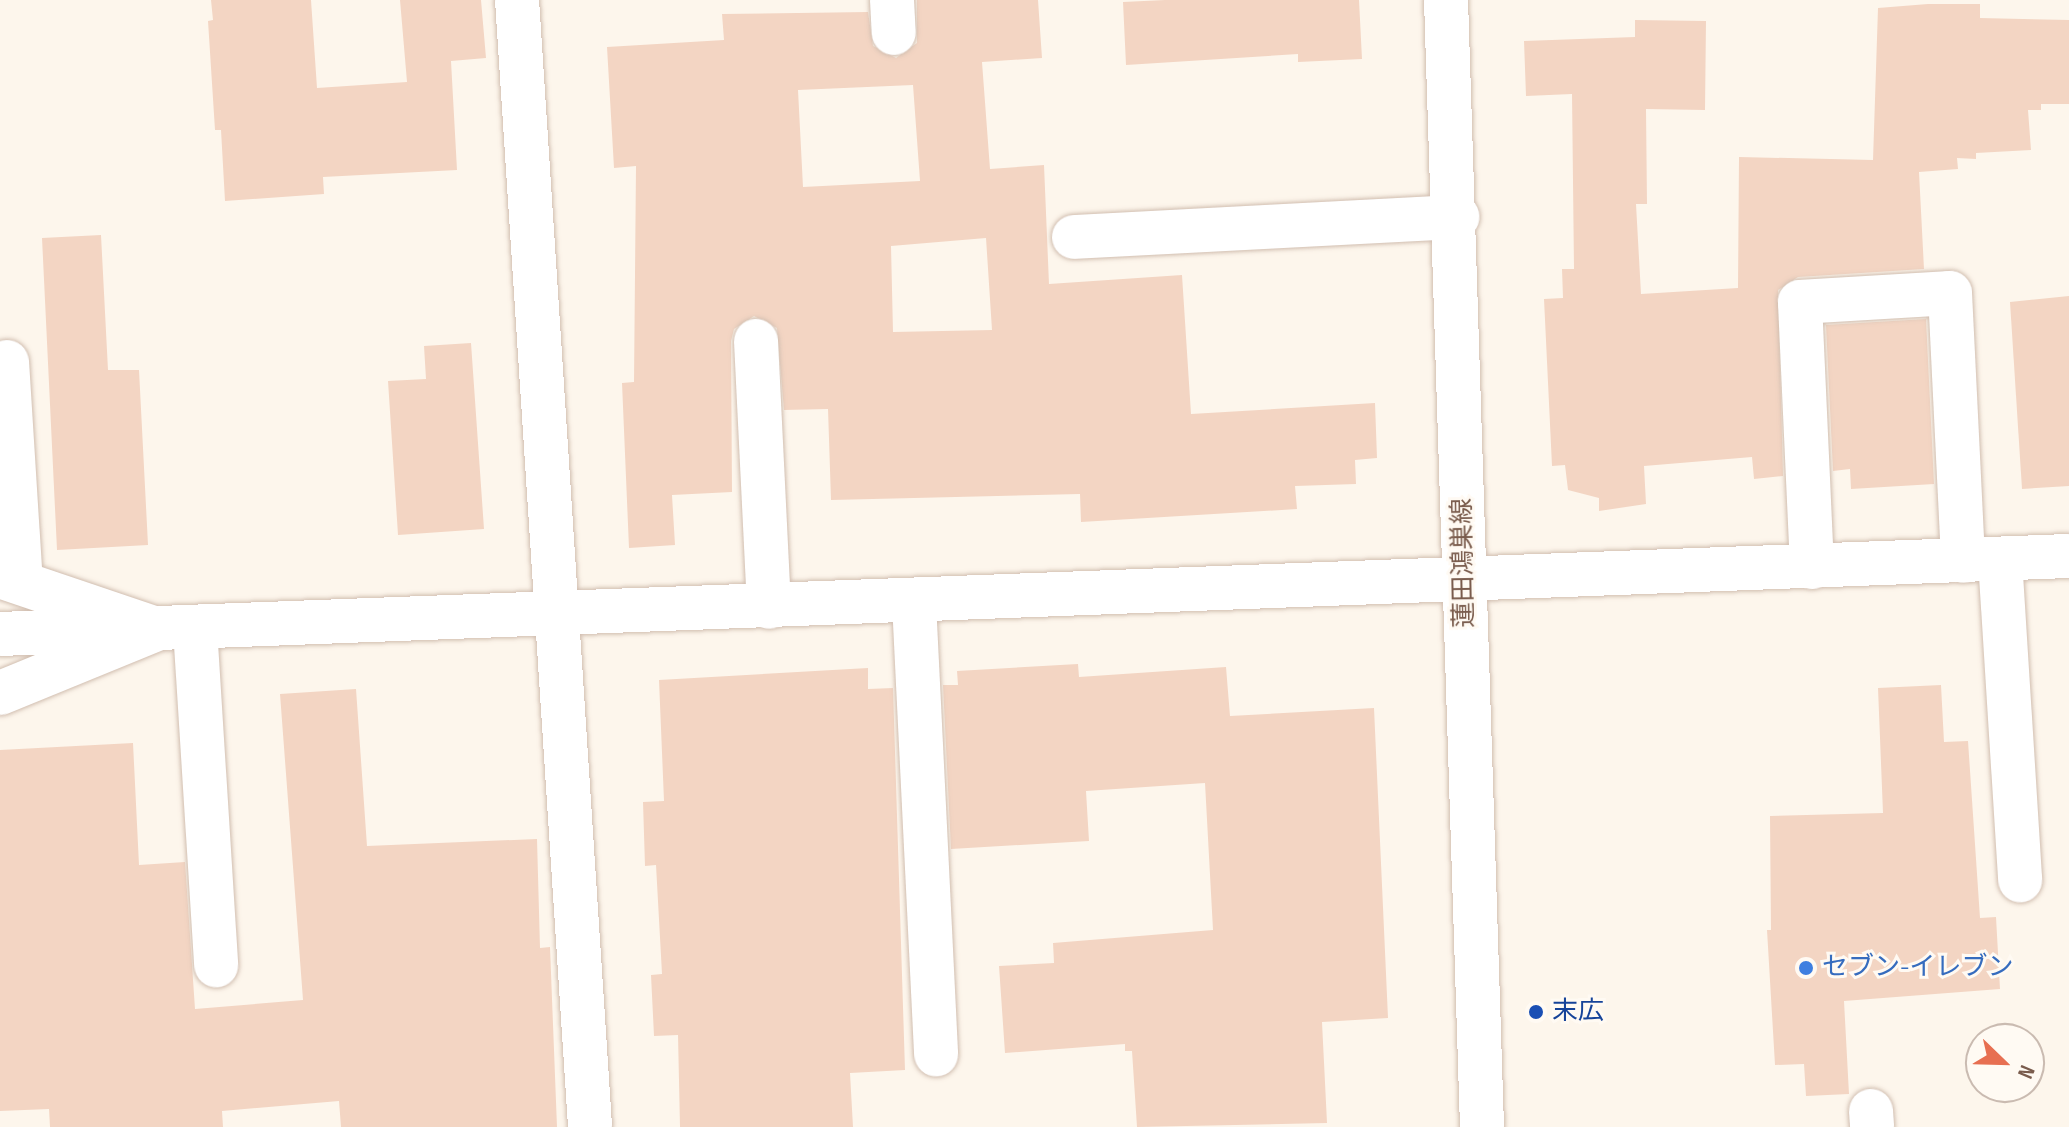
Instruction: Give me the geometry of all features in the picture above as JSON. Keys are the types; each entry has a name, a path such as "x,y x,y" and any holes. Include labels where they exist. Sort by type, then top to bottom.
{"street":[{"path":"517,0 590,1127"},
{"name":"蓮田鴻巣線","path":"1446,0 1457,217 1464,582 1482,1127"},
{"path":"1074,237 1457,217"},
{"path":"1812,567 1800,302 1950,293 2020,880"},
{"path":"756,341 769,607"},
{"path":"7,362 11,579 176,628"},
{"path":"0,634 1464,582 2069,556"},
{"path":"914,602 936,1054"},
{"path":"0,693 176,628"},
{"path":"176,628 216,965"}],"building":[{"path":"211,0 311,0 317,88 407,82 400,0 481,0 486,58 451,61 457,170 323,177 324,194 225,201 221,130 215,130 208,21 213,20"},
{"path":"917,0 1038,0 1042,58 982,62 990,169 1044,165 1049,284 1182,275 1191,414 1375,403 1377,458 1355,460 1356,484 1295,486 1297,509 1081,522 1080,494 831,500 828,409 784,410 777,328 754,316 734,329 731,341 732,492 672,495 675,545 629,548 622,383 634,382 636,166 614,168 607,47 724,40 722,14 868,12 873,46 896,58 917,43","holes":["913,85 920,181 803,187 798,90","986,238 992,330 893,332 891,246"]},
{"path":"1359,0 1362,59 1298,62 1298,54 1126,65 1123,2"},
{"path":"1980,4 1980,18 2069,20 2069,104 2041,104 2041,110 2028,110 2031,150 1976,153 1976,159 1957,158 1958,169 1919,172 1924,269 1798,277 1778,290 1783,476 1754,479 1752,457 1644,466 1646,504 1599,511 1599,498 1568,490 1565,465 1552,466 1544,299 1563,298 1562,269 1574,269 1572,94 1526,96 1524,41 1635,37 1635,20 1706,21 1705,110 1646,109 1647,204 1636,204 1641,294 1738,288 1739,157 1873,160 1878,8"},
{"path":"101,235 108,370 139,370 148,545 57,550 42,238"},
{"path":"2069,296 2069,486 2022,489 2010,302"},
{"path":"1926,319 1934,484 1851,489 1850,469 1833,471 1826,325"},
{"path":"471,343 484,529 398,535 388,381 426,379 424,346"},
{"path":"1078,664 1079,677 1226,667 1230,716 1374,708 1388,1018 1322,1022 1327,1123 1137,1127 1132,1051 1125,1051 1125,1044 1005,1053 999,966 1054,963 1053,943 1213,930 1205,783 1086,791 1089,841 951,849 943,685 958,685 957,671"},
{"path":"868,668 868,689 893,688 905,1070 850,1073 853,1127 680,1127 678,1035 654,1036 651,975 662,974 656,865 645,866 643,802 664,801 659,680"},
{"path":"1941,685 1944,742 1968,741 1980,918 1996,917 2000,989 1844,1001 1849,1094 1806,1096 1804,1064 1775,1065 1767,930 1771,930 1770,816 1883,813 1878,688"},
{"path":"356,689 367,846 537,839 540,948 550,947 557,1127 341,1127 339,1101 222,1111 223,1127 50,1127 49,1109 0,1111 0,750 133,743 139,865 185,862 195,1009 303,1000 280,694"}],"place":[{"name":"セブン-イレブン","path":"1806,968"},
{"name":"末広","path":"1536,1012"}]}
